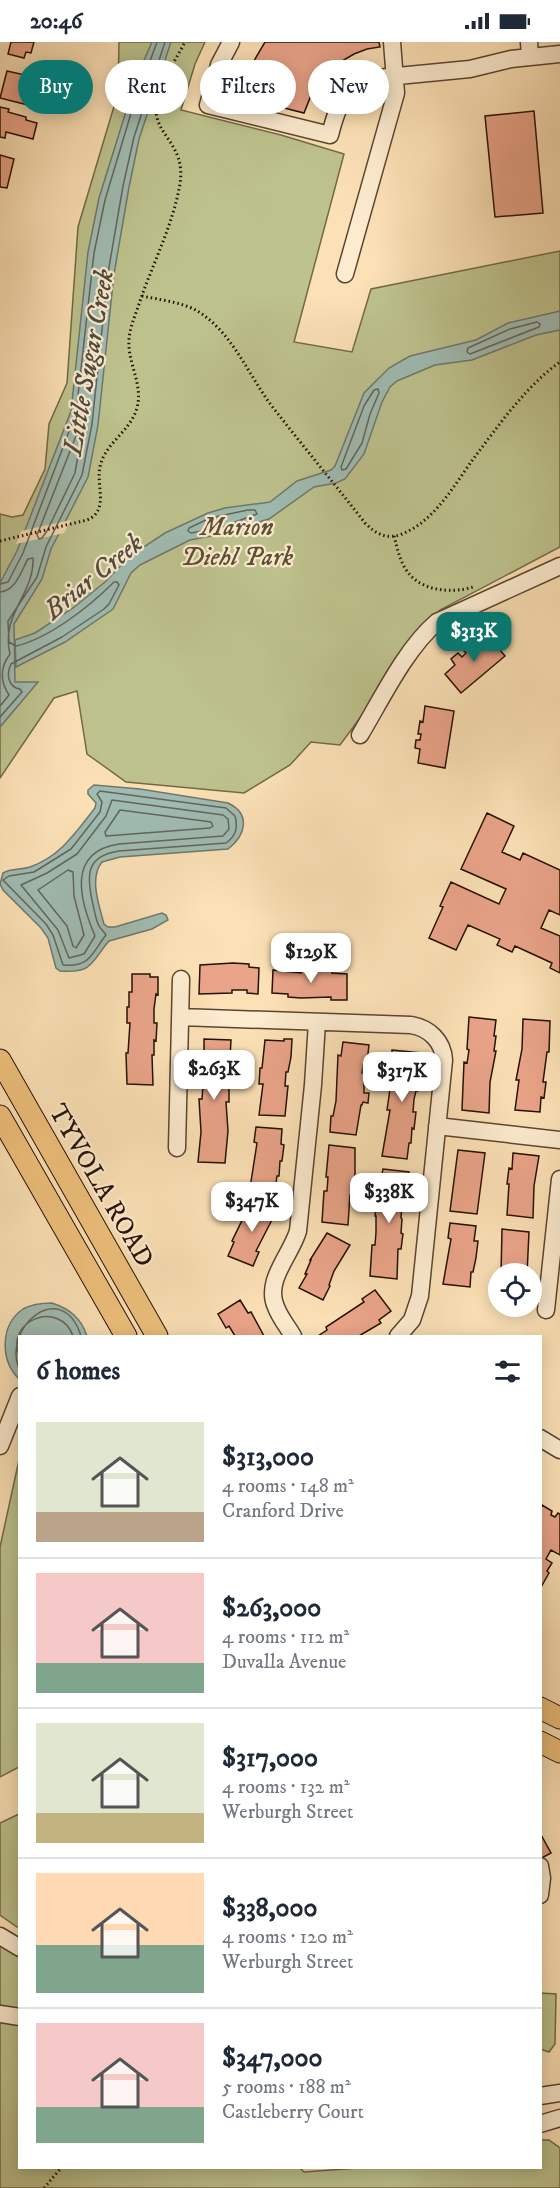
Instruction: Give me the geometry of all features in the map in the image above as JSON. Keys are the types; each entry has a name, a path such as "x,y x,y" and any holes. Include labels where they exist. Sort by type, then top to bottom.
{"main road":[{"name":"TYVOLA ROAD","path":"0,1060 156,1335"},
{"name":"TYVOLA ROAD","path":"0,1116 125,1335"},
{"path":"542,1709 560,1718"},
{"path":"542,1743 560,1752"}],"street":[{"path":"231,42 219,65 208,105 330,135 337,110 346,94 365,82 395,76 470,69 511,59 529,50 560,54"},
{"path":"345,274 393,108 396,93 392,42"},
{"path":"360,735 399,670 428,630 437,622 560,567"},
{"path":"177,1148 181,980"},
{"path":"180,1017 411,1025 428,1031 440,1044 444,1058 420,1296 412,1320 400,1335"},
{"path":"292,1335 276,1308 273,1290 276,1277 295,1243 298,1231 315,1070 317,1022"},
{"path":"437,1126 560,1140"},
{"path":"546,1310 560,1179"},
{"path":"0,1446 18,1401"},
{"path":"542,1439 560,1450"},
{"path":"0,1936 18,1947"},
{"path":"0,2014 18,2017"},
{"path":"542,2096 560,2093"},
{"path":"542,2123 560,2118"}],"path":[{"path":"0,541 87,520 99,512 101,502 98,479 101,462 128,424 136,408 137,383 129,356 129,342 180,184 180,162 157,117 156,103 161,88 185,42"},
{"path":"142,296 189,307 209,320 232,345 267,398 366,523 378,534 394,537 409,531 430,514 531,388 560,362"},
{"path":"394,537 406,571 423,584 454,592 481,584"},
{"path":"44,2188 60,2169"}],"green space":[{"name":"Marion Diehl Park","path":"119,42 205,42 188,87 188,60 119,60"},
{"name":"Marion Diehl Park","path":"188,112 281,135 344,154 294,342 352,352 371,289 560,251 560,547 440,610 340,745 311,742 290,765 244,793 126,782 87,754 77,691 54,698 0,778 0,514 12,517 23,515 45,469 49,424 67,383 78,227 112,114 188,114"},
{"path":"18,1465 18,1768 0,1777 0,1547"},
{"path":"18,1814 17,1927 0,1915 0,1823"},
{"path":"0,1945 18,1955 18,2169 301,2169 304,2172 344,2169 542,2169 542,2140 549,2140 560,2148 560,2188 0,2188"},
{"path":"542,1993 556,1994 555,2044 549,2052 542,2050"}],"water":[{"path":"152,42 171,42 165,60 144,60"},
{"name":"Little Sugar Creek","path":"125,114 147,114 139,139 129,187 114,274 98,425 88,477 51,549 42,579 14,624 15,682 38,682 0,727 0,583 17,551 71,411 88,252 99,198"},
{"path":"560,311 560,330 536,335 472,360 435,365 397,381 390,387 382,402 364,454 345,479 314,487 269,519 190,540 140,565 131,573 113,609 65,642 16,667 15,640 35,633 73,608 105,582 130,556 165,533 208,513 225,508 270,502 297,481 331,470 335,466 364,393 389,368 410,356 476,340 508,323"},
{"path":"94,785 140,789 228,803 240,813 243,819 242,831 228,849 120,857 102,862 98,868 96,884 104,924 108,927 115,927 162,913 168,920 152,929 109,941 94,961 85,968 60,971 56,968 48,938 0,884 3,873 41,862 51,857 67,842 95,808 96,803 88,794 88,790"},
{"path":"52,1303 64,1308 82,1324 87,1335 18,1335 18,1378 8,1362 5,1343 7,1333 15,1316 23,1309 37,1304"}],"pier":[{"path":"71,520 64,533 16,544 21,531"}],"building":[{"path":"11,42 34,42 31,53 26,52 24,58 8,54"},
{"path":"265,42 379,42 380,47 367,49 344,60 308,60 308,103 304,113 296,111 296,60 254,60"},
{"path":"7,71 18,73 18,102 0,98"},
{"path":"0,107 37,123 33,139 6,132 5,138 0,137"},
{"path":"534,111 543,213 495,217 485,116"},
{"path":"0,155 14,159 7,188 0,187"},
{"path":"487,635 505,656 461,693 445,674 455,665 451,659 458,653 462,657 466,653 463,650 472,643 474,646"},
{"path":"425,706 454,711 445,768 418,763 420,749 415,748 416,740 420,740 421,734 418,734 420,721 423,722"},
{"path":"487,813 514,826 502,852 520,860 523,853 560,870 560,915 549,910 541,928 560,936 560,973 550,968 552,963 515,946 512,952 497,945 500,939 468,925 456,950 429,938 451,882 499,904 506,889 461,869"},
{"path":"249,964 249,967 259,968 258,994 247,993 247,990 232,990 232,993 199,994 200,965"},
{"path":"273,970 301,973 301,971 332,970 332,973 347,974 347,1000 331,1000 331,997 288,997 288,994 272,993"},
{"path":"132,974 150,974 150,977 158,977 158,995 156,994 154,1009 154,1023 157,1023 154,1055 152,1055 153,1085 127,1084 126,1053 128,1053 130,1023 127,1023 127,1007 129,1007 129,992 132,992"},
{"path":"469,1017 496,1020 494,1051 496,1051 490,1082 489,1113 462,1110 464,1062 467,1063 469,1050 467,1049"},
{"path":"523,1019 550,1021 549,1052 547,1052 543,1082 546,1082 544,1098 541,1097 540,1112 515,1110"},
{"path":"204,1039 231,1040 230,1057 227,1057 229,1102 226,1102 228,1131 225,1163 198,1162 201,1132 199,1099 202,1099 203,1085 201,1085 200,1054 204,1054"},
{"path":"284,1039 292,1039 291,1057 288,1072 286,1072 285,1086 288,1086 285,1116 259,1115 263,1084 259,1084 260,1068 262,1068 265,1040 284,1041"},
{"path":"343,1042 369,1045 367,1061 364,1061 362,1073 364,1073 364,1093 369,1093 368,1103 363,1102 361,1105 356,1135 330,1132 331,1116 333,1116 336,1101 338,1055 341,1056"},
{"path":"392,1050 421,1053 418,1091 414,1099 413,1112 416,1112 414,1129 412,1128 407,1159 382,1156 390,1110 387,1110"},
{"path":"256,1127 282,1129 281,1144 284,1145 275,1190 250,1188 257,1143 254,1142"},
{"path":"329,1145 355,1148 355,1179 353,1195 350,1195 348,1225 322,1222 324,1191 327,1191"},
{"path":"458,1150 485,1153 477,1214 450,1211"},
{"path":"513,1153 539,1156 534,1186 533,1218 507,1215 509,1184 507,1184 509,1168 512,1169"},
{"path":"383,1169 409,1172 402,1203 401,1233 403,1234 401,1249 398,1249 397,1279 370,1276 372,1245 375,1245 377,1199"},
{"path":"252,1200 277,1210 256,1251 259,1252 253,1266 228,1256 234,1242 232,1241"},
{"path":"450,1223 476,1226 474,1241 478,1241 470,1287 443,1284 451,1239 448,1238"},
{"path":"502,1229 529,1232 528,1263 501,1263"},
{"path":"327,1233 350,1245 334,1271 323,1300 299,1288 307,1274 305,1274 310,1260"},
{"path":"375,1290 391,1311 379,1320 381,1323 361,1335 320,1335 327,1330 326,1327 364,1302 362,1299"},
{"path":"240,1300 248,1313 251,1312 263,1335 234,1335 229,1326 226,1328 218,1314"},
{"path":"542,1505 552,1511 551,1515 555,1517 558,1513 560,1514 560,1555 551,1550 546,1559 552,1563 547,1571 549,1573 542,1585"},
{"path":"542,1837 551,1853 542,1858"}],"water label":[{"name":"Briar Creek","path":"93,576"}]}
